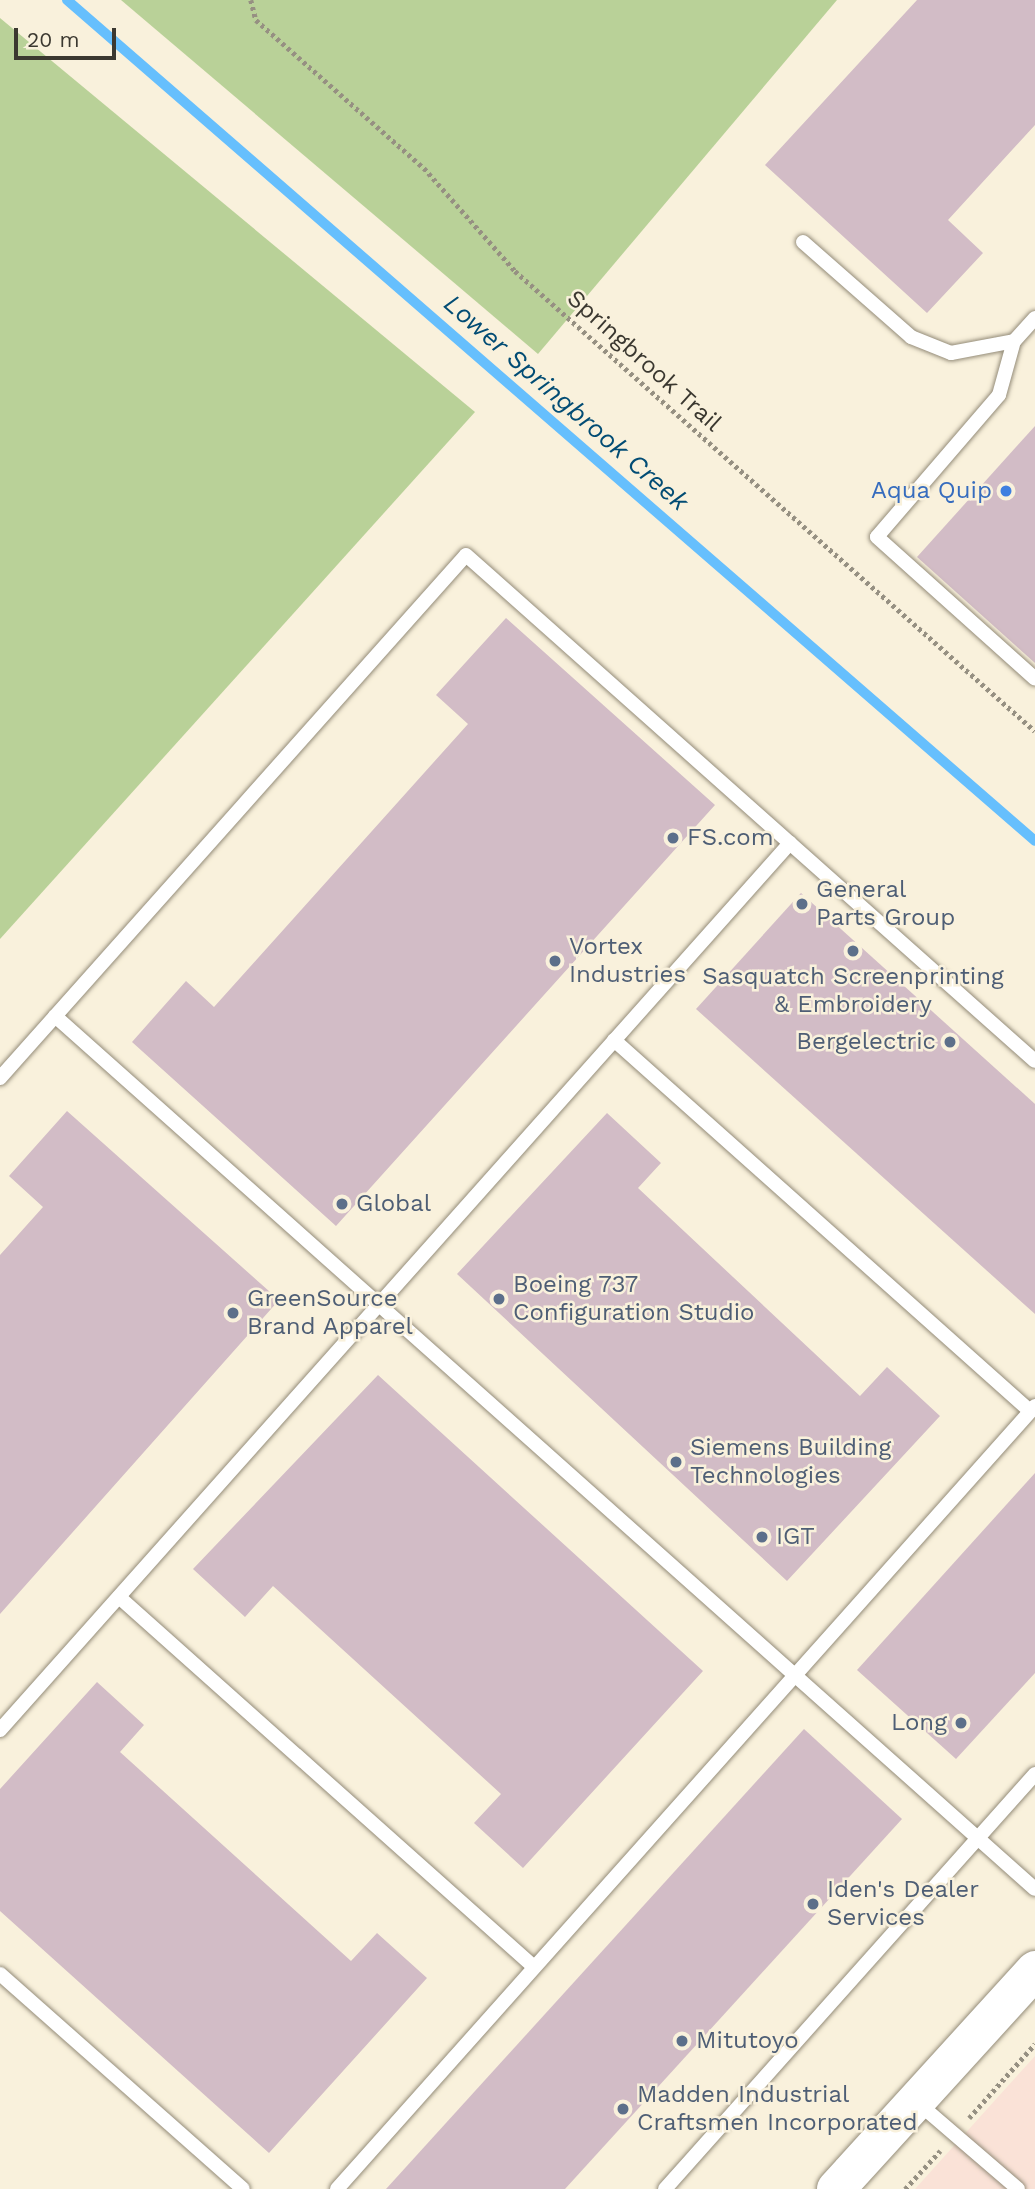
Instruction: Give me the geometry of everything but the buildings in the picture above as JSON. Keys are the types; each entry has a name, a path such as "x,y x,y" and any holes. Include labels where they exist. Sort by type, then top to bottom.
{"street":[{"path":"836,2189 1035,1970"}],"lane":[{"path":"803,242 911,337 951,353 1014,341"},
{"path":"1035,318 1014,341 999,395 877,537 1035,679"},
{"path":"0,1078 467,555 1035,1061"},
{"path":"0,1730 790,843"},
{"path":"55,1016 1035,1889"},
{"path":"337,2189 1033,1408 614,1040"},
{"path":"119,1597 534,1967"},
{"path":"666,2189 1035,1774"},
{"path":"0,1974 243,2189"},
{"path":"916,2101 1018,2189"}],"path":[{"name":"Springbrook Trail","path":"251,0 256,20 424,168 515,271 1035,731"}],"shaded area":[{"path":"1035,2056 1035,2189 915,2189"}],"green space":[{"path":"121,0 837,0 538,354"},
{"path":"0,18 475,412 0,939"}],"waterway":[{"name":"Lower Springbrook Creek","path":"67,0 1035,841"}],"place":[{"name":"Aqua Quip","path":"1006,491"},
{"name":"FS.com","path":"673,838"},
{"name":"General Parts Group","path":"802,904"},
{"name":"Sasquatch Screenprinting & Embroidery","path":"853,951"},
{"name":"Vortex Industries","path":"555,961"},
{"name":"Bergelectric","path":"950,1042"},
{"name":"Global","path":"342,1204"},
{"name":"Boeing 737 Configuration Studio","path":"499,1299"},
{"name":"GreenSource Brand Apparel","path":"233,1313"},
{"name":"Siemens Building Technologies","path":"676,1462"},
{"name":"IGT","path":"762,1537"},
{"name":"Long","path":"961,1723"},
{"name":"Iden's Dealer Services","path":"813,1904"},
{"name":"Mitutoyo","path":"682,2041"},
{"name":"Madden Industrial Craftsmen Incorporated","path":"623,2109"}]}
